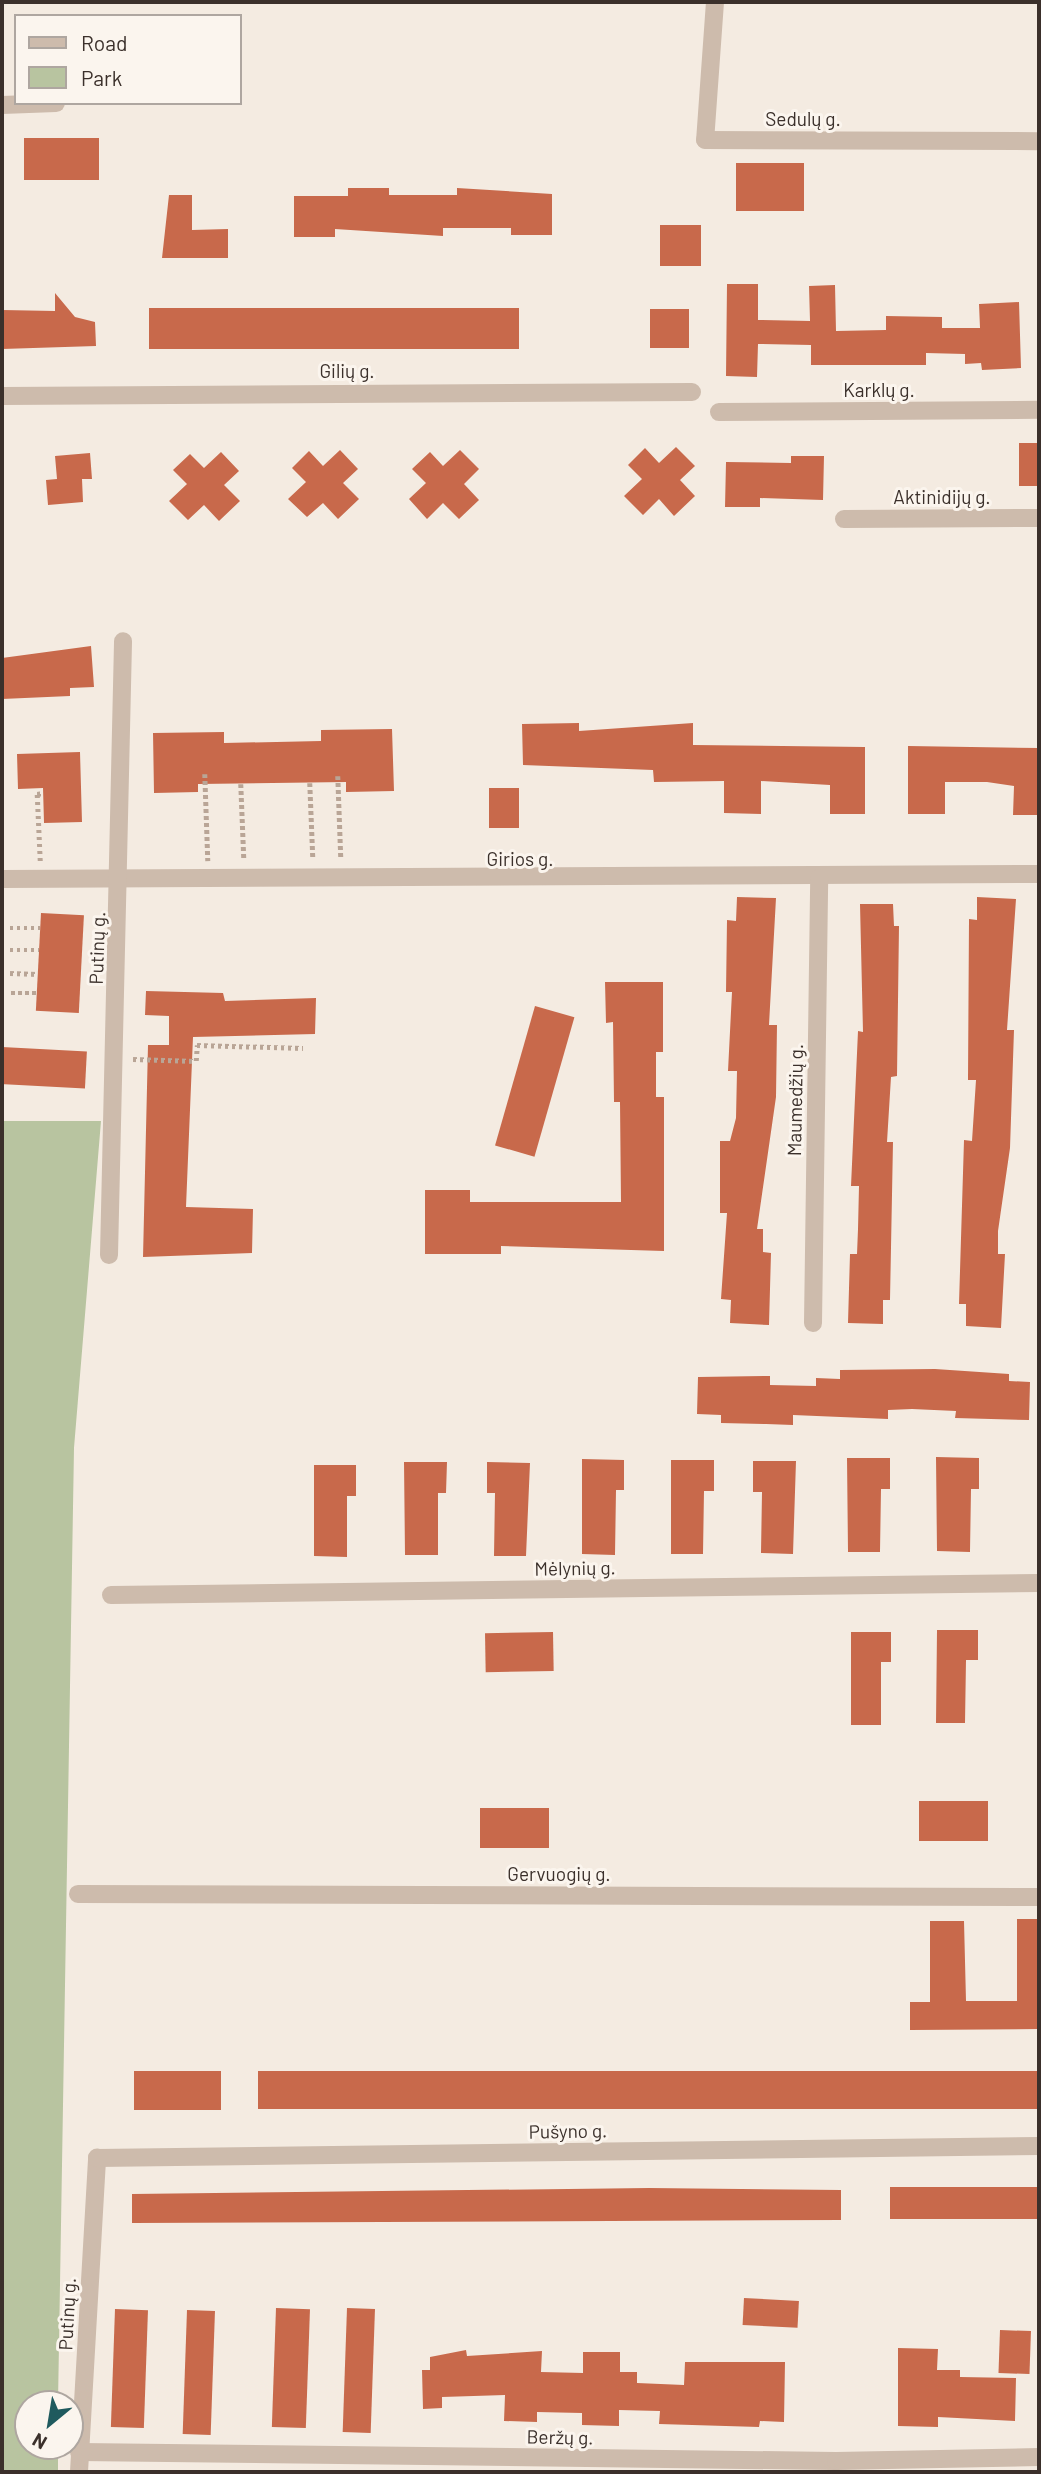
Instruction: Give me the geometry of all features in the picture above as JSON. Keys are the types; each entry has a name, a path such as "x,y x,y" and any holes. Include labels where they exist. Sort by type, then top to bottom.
{"street":[{"name":"Sedulų g.","path":"715,2 705,140 1039,141"},
{"name":"Gilių g.","path":"2,396 692,393"},
{"name":"Karklų g.","path":"719,412 1039,410"},
{"name":"Aktinidijų g.","path":"844,519 1039,518"},
{"name":"Putinų g.","path":"109,1255 120,880 123,641"},
{"name":"Girios g.","path":"2,879 819,878 1039,874"},
{"name":"Maumedžių g.","path":"813,1323 819,878"},
{"name":"Mėlynių g.","path":"111,1595 1039,1583"},
{"name":"Gervuogių g.","path":"78,1894 1039,1897"},
{"name":"Pušyno g.","path":"97,2158 1039,2146"},
{"name":"Putinų g.","path":"83,2390 97,2158"},
{"name":"Beržų g.","path":"84,2452 836,2467 1039,2457"}],"path":[{"path":"205,774 209,880"},
{"path":"338,776 342,880"},
{"path":"310,783 314,880"},
{"path":"241,784 244,880"},
{"path":"41,879 37,794 43,793"},
{"path":"10,928 40,928"},
{"path":"10,950 39,950"},
{"path":"10,973 38,974"},
{"path":"11,993 37,993"},
{"path":"115,1058 196,1060 197,1045 303,1048"}],"green space":[{"path":"2,1121 101,1121 74,1448 58,2390 14,2390 14,2460 58,2460 58,2472 2,2472"}],"building":[{"path":"24,138 99,138 99,180 24,180"},
{"path":"736,163 804,163 804,211 736,211"},
{"path":"348,188 389,188 389,195 457,195 457,188 552,194 552,235 511,235 511,228 443,228 443,236 335,229 335,237 294,237 294,196 348,196"},
{"path":"169,195 192,195 192,230 228,229 228,258 162,258"},
{"path":"660,225 701,225 701,266 660,266"},
{"path":"727,284 758,284 758,320 810,321 809,286 835,285 836,331 886,330 886,316 942,317 942,328 980,328 979,304 1019,302 1021,368 982,370 981,363 965,364 965,354 926,353 926,365 811,365 811,345 758,344 757,377 726,376"},
{"path":"55,293 75,317 95,322 96,346 2,349 2,310 55,311"},
{"path":"149,308 519,308 519,349 149,349"},
{"path":"650,309 689,309 689,348 650,348"},
{"path":"1019,443 1039,443 1039,486 1019,486"},
{"path":"676,447 695,466 680,480 695,496 674,516 659,499 643,515 624,496 642,479 628,465 645,448 659,463"},
{"path":"340,450 358,469 343,483 359,499 338,519 323,503 307,517 288,499 306,482 292,468 309,451 323,466"},
{"path":"460,450 479,469 464,484 479,500 459,519 443,503 427,519 409,499 426,483 412,469 430,452 443,466"},
{"path":"221,452 239,471 224,485 240,501 219,521 204,505 188,520 169,501 187,484 173,470 190,454 204,468"},
{"path":"90,453 92,479 82,479 83,502 48,505 46,480 57,479 55,456"},
{"path":"791,456 824,456 823,500 760,498 760,507 725,507 726,462 791,463"},
{"path":"91,646 94,687 70,688 70,696 2,699 2,658"},
{"path":"579,723 579,731 693,723 693,745 865,747 865,814 830,814 830,785 761,781 761,814 724,813 724,781 654,782 653,770 523,765 522,724"},
{"path":"392,729 394,791 346,792 346,782 198,784 198,792 154,793 153,733 224,732 224,743 321,741 321,730"},
{"path":"908,746 1039,748 1039,815 1013,815 1014,786 987,782 945,782 945,814 908,814"},
{"path":"80,752 82,822 44,823 43,788 18,789 17,754"},
{"path":"489,788 519,788 519,828 489,828"},
{"path":"737,897 776,898 769,1025 777,1025 776,1097 757,1229 763,1229 763,1252 771,1253 769,1325 730,1323 731,1300 721,1299 727,1213 720,1213 720,1141 730,1141 736,1118 737,1071 728,1071 732,992 726,992 727,920 736,921"},
{"path":"977,897 1016,899 1007,1030 1014,1030 1010,1148 998,1231 998,1254 1005,1254 1001,1328 966,1326 966,1304 959,1304 964,1140 972,1141 976,1080 968,1080 969,919 977,920"},
{"path":"860,904 893,904 894,926 899,926 897,1076 891,1077 887,1142 893,1142 890,1300 883,1300 883,1324 848,1323 850,1254 857,1254 858,1229 859,1186 851,1186 858,1031 863,1032"},
{"path":"41,913 84,915 79,1013 36,1011"},
{"path":"605,982 663,982 663,1052 656,1052 656,1097 664,1097 664,1251 501,1246 501,1254 425,1254 425,1190 470,1190 470,1202 621,1202 620,1102 614,1102 613,1022 606,1023"},
{"path":"146,991 223,993 225,1001 316,998 315,1034 193,1037 186,1207 253,1209 252,1253 143,1257 148,1045 169,1045 169,1016 145,1015"},
{"path":"535,1006 574,1017 534,1157 495,1145"},
{"path":"2,1047 87,1051 85,1088 2,1084"},
{"path":"935,1369 1009,1374 1009,1381 1030,1382 1029,1420 955,1418 956,1411 912,1409 888,1410 888,1419 793,1415 793,1425 721,1423 721,1415 697,1414 698,1377 770,1376 770,1385 816,1386 816,1378 840,1379 840,1370"},
{"path":"936,1457 979,1458 979,1489 971,1489 970,1552 937,1551"},
{"path":"847,1458 890,1458 890,1489 881,1489 880,1552 848,1552"},
{"path":"582,1459 624,1460 624,1490 616,1490 615,1555 582,1554"},
{"path":"671,1460 714,1460 714,1491 704,1491 703,1554 671,1554"},
{"path":"753,1461 796,1461 793,1554 761,1553 762,1492 753,1492"},
{"path":"404,1462 447,1462 446,1493 438,1493 438,1555 405,1555"},
{"path":"487,1462 530,1463 526,1556 494,1556 495,1493 487,1493"},
{"path":"314,1465 356,1465 356,1496 347,1496 347,1557 314,1556"},
{"path":"937,1630 978,1630 978,1660 966,1660 965,1723 936,1723"},
{"path":"553,1632 554,1671 486,1672 485,1633"},
{"path":"851,1632 891,1632 891,1662 881,1662 881,1725 851,1725"},
{"path":"919,1801 988,1801 988,1841 919,1841"},
{"path":"480,1808 549,1808 549,1848 480,1848"},
{"path":"1017,1919 1039,1919 1039,2029 910,2030 910,2002 930,2002 930,1921 964,1921 966,2001 1017,2001"},
{"path":"134,2071 221,2071 221,2110 134,2110"},
{"path":"258,2071 1039,2071 1039,2109 258,2109"},
{"path":"890,2187 1039,2187 1039,2219 890,2219"},
{"path":"649,2188 841,2190 841,2220 132,2223 132,2194"},
{"path":"744,2298 799,2301 798,2328 743,2325"},
{"path":"276,2308 310,2309 306,2428 272,2427"},
{"path":"347,2308 375,2309 371,2433 343,2432"},
{"path":"115,2309 148,2310 144,2428 111,2427"},
{"path":"187,2310 215,2311 211,2435 183,2434"},
{"path":"1000,2330 1031,2331 1029,2374 998,2373"},
{"path":"898,2348 938,2349 937,2370 960,2370 960,2377 1016,2378 1015,2421 938,2417 938,2427 898,2426"},
{"path":"466,2350 467,2356 542,2351 541,2372 583,2373 583,2352 620,2352 620,2372 637,2372 637,2383 684,2385 685,2362 785,2362 784,2422 760,2421 759,2427 659,2424 660,2411 619,2410 619,2426 582,2425 582,2413 537,2412 537,2422 504,2421 505,2395 442,2397 442,2408 423,2409 422,2370 430,2370 430,2357"}]}
